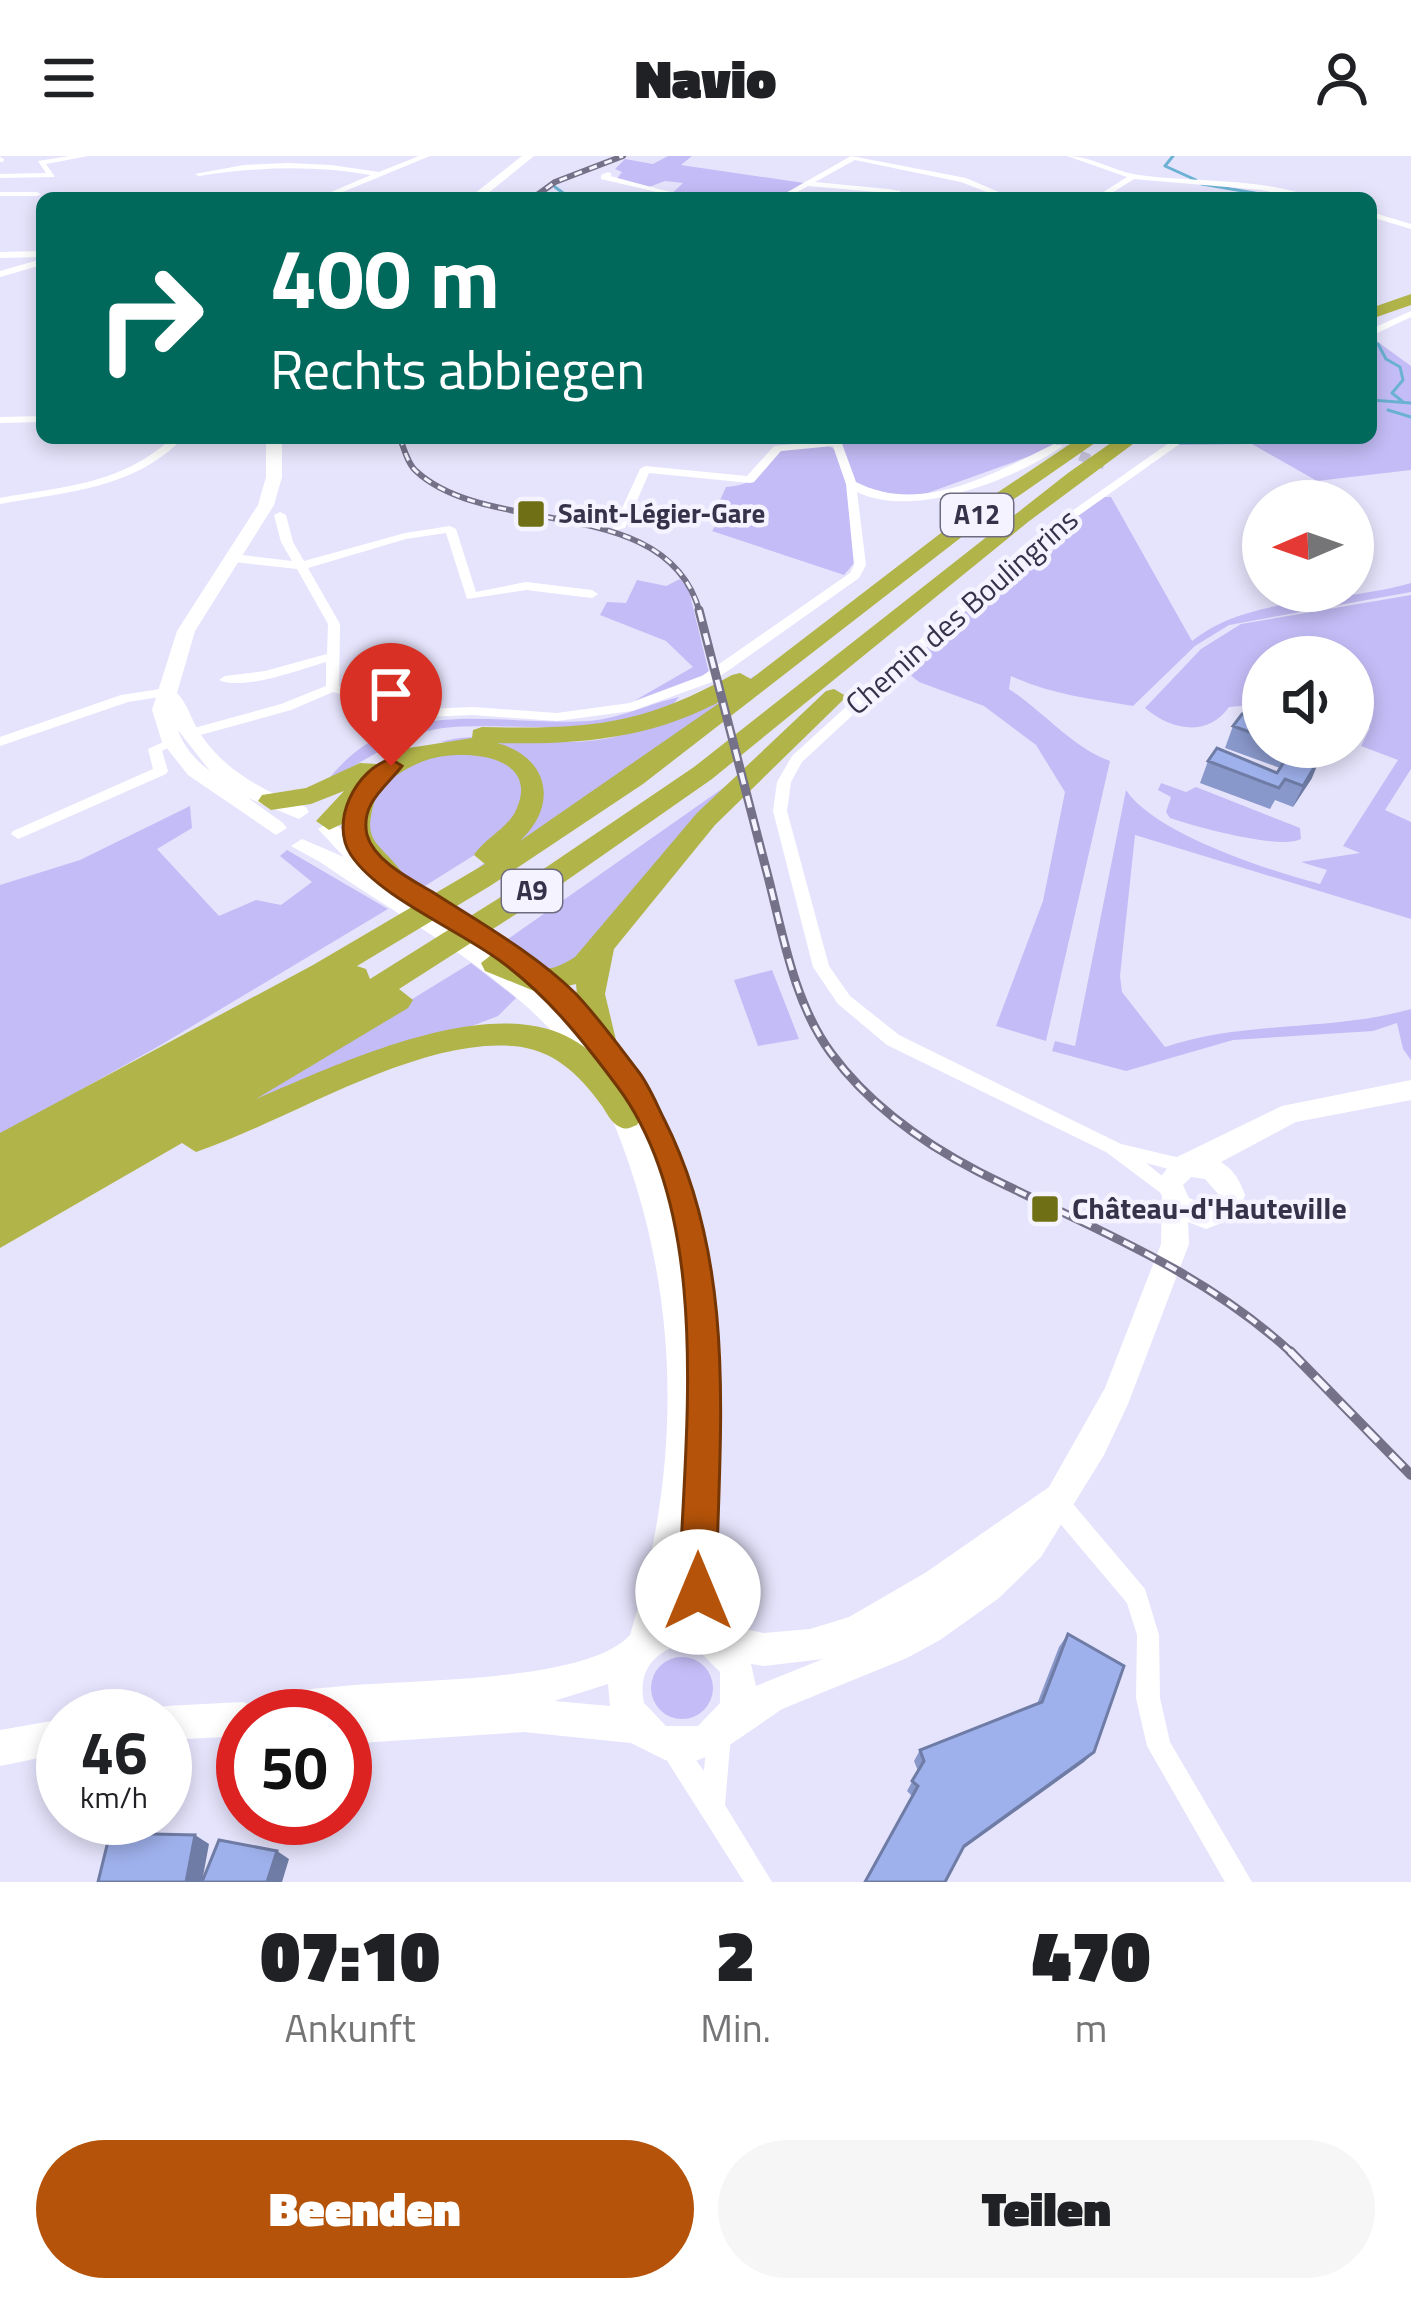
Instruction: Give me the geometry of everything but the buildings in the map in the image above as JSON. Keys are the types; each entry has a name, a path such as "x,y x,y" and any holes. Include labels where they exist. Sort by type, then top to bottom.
{"highway":[{"path":"1377,301 1411,289"},
{"path":"1377,312 1411,299"},
{"name":"A12","path":"0,1148 336,966 514,857 671,751 1003,496 1083,444"},
{"name":"A9","path":"0,1203 293,1039 578,861 781,714 1023,517 1123,444"},
{"name":"A9","path":"0,1176 294,1014 562,848 747,717 1005,511 1107,452"},
{"path":"502,958 528,982 546,983 576,971 601,949 706,819 1023,517"},
{"path":"317,818 401,750 449,737 574,739 644,727 723,690 881,589"},
{"path":"0,1233 326,1044 539,910 684,809 861,672"},
{"path":"88,1100 496,848 522,826 536,797 533,779 522,764 503,752 472,746 418,753 273,815"},
{"path":"371,774 357,807 354,834 361,851 395,887"},
{"path":"601,949 589,996 601,1040"},
{"path":"59,1200 322,1087 424,1051 495,1035 532,1035 565,1049 594,1074 626,1116"}],"main road":[{"path":"483,192 529,156"},
{"path":"274,444 271,492 186,631 162,710 208,783 273,815 317,818 358,862 502,958 573,1035 626,1116 665,1223 680,1358 680,1433 670,1546 627,1692 639,1726"},
{"path":"273,815 280,842 302,846 395,887"},
{"path":"302,846 321,839 317,818"},
{"path":"546,983 601,1040 659,1134 680,1189 695,1249 705,1363 698,1592 713,1638 729,1656 736,1679 736,1697 722,1729"},
{"path":"372,1724 524,1715 639,1726 670,1747 696,1746 770,1697 895,1646 959,1608 1030,1546 1093,1445 1118,1394 1175,1244 1172,1175 1292,1113 1411,1090"},
{"path":"1175,1244 1228,1208 1232,1161 1242,1141"},
{"path":"1189,1165 1213,1171 1229,1187"},
{"path":"1172,1195 1190,1213 1210,1217"},
{"path":"372,1698 546,1685 600,1671 676,1629 785,1650 847,1634 941,1585 1055,1500"},
{"path":"0,1748 36,1741"}],"street":[{"path":"0,176 52,175 41,164 84,156"},
{"path":"303,163 312,156"},
{"path":"336,192 426,156"},
{"path":"1071,156 1132,177 1282,192"},
{"path":"794,192 857,158 963,180 994,192"},
{"path":"199,174 247,164 303,163 377,175"},
{"path":"608,174 604,177 666,192"},
{"path":"1108,192 1132,177"},
{"path":"809,184 892,192"},
{"path":"0,194 36,194"},
{"path":"1377,216 1411,226"},
{"path":"0,255 36,258"},
{"path":"0,274 36,260"},
{"path":"1377,330 1411,314"},
{"path":"0,419 36,419"},
{"path":"0,501 85,488 125,476 171,444"},
{"path":"619,529 645,470 750,480 778,448 811,444"},
{"path":"18,834 161,771 155,749 332,688 417,712 557,717 632,707 688,687 745,655 855,574 860,565 851,484 837,444"},
{"path":"851,484 882,499 915,500 989,477 1060,444"},
{"name":"Chemin des Boulingrins","path":"1172,1195 1112,1147 909,1048 844,1000 821,968 779,801 790,770 809,747 1011,561 1174,444"},
{"path":"1107,452 1127,474"},
{"path":"280,515 301,566 312,578 334,624 332,688"},
{"path":"234,558 301,566 418,533 450,529 471,596 526,586 592,594"},
{"path":"225,680 266,675 332,656"},
{"path":"0,742 126,698 167,692"},
{"name":"Chemin des Boulingrins","path":"1112,1147 1189,1165"},
{"path":"1055,1500 1137,1597 1148,1635 1148,1699 1159,1746 1239,1882"},
{"path":"713,1806 722,1729"},
{"path":"670,1747 759,1882"}],"shaded area":[{"path":"668,156 692,156 681,165 804,183 790,192 673,192 683,183 665,181 649,187 616,180 622,172 615,169 625,159 653,164"},
{"path":"1377,341 1411,366 1411,470 1315,480 1252,444 1377,444"},
{"path":"840,444 1058,444 908,500 855,484"},
{"path":"827,445 834,449 847,486 855,562 844,575 712,531 724,513 715,511 726,487 757,476 779,451"},
{"path":"1101,497 1111,497 1192,641 1240,615 1301,612 1229,625 1195,646 1133,706 1055,692 1011,676 1009,689 1083,747 1110,761 1046,1041 996,1026 1043,901 1065,792 1036,745 984,706 919,682 903,669 1034,548"},
{"path":"680,579 689,591 709,673 634,701 693,667 666,641 600,615 607,602 626,603 637,580 666,586"},
{"path":"1411,583 1411,592 1374,599 1374,592"},
{"path":"1411,595 1411,769 1385,810 1411,822 1411,919 1135,835 1120,976 1122,992 1165,1047 1226,1033 1350,1021 1411,1009 1411,1060 1397,1023 1373,1031 1233,1040 1126,1071 1052,1051 1055,1041 1075,1046 1126,790 1161,821 1186,835 1243,860 1320,884 1327,870 1301,862 1360,853 1343,846 1398,760 1374,751 1374,636 1242,636 1242,706 1229,707 1200,727 1178,726 1145,708 1201,649 1241,624 1311,612 1374,612 1374,601"},
{"path":"760,673 700,722 469,875 496,854 541,783 472,742 440,742 488,737 570,742 621,736 692,710"},
{"path":"679,697 662,712 603,726 437,729 394,744 328,780 355,752 385,734 416,724 449,719 589,721"},
{"path":"440,752 489,754 522,775 523,811 476,854 425,886 398,872 377,853 369,830 370,806 380,785 395,773"},
{"path":"733,781 590,952 555,975 508,939"},
{"path":"1161,783 1186,792 1196,787 1300,828 1301,839 1258,840 1170,818 1166,812 1171,797 1158,790"},
{"path":"190,806 192,828 157,849 219,916 256,900 281,905 312,882 280,856 287,850 388,909 0,1135 0,885 80,860"},
{"path":"471,963 516,998 498,1016 220,1123 267,1088"},
{"path":"772,970 799,1039 758,1046 734,980"},
{"path":"682,1657 704,1666 713,1688 704,1710 682,1719 660,1710 651,1688 660,1666"}],"waterway":[{"path":"1173,156 1165,166 1196,180"},
{"path":"1202,184 1248,192"},
{"path":"555,187 562,192"},
{"path":"1378,344 1386,359 1400,367 1403,380 1392,393 1402,401"},
{"path":"1377,400 1411,403"},
{"path":"1388,410 1411,417"}],"tunnel":[{"path":"1065,450 1108,466"}],"railway":[{"path":"541,192 555,182 623,156"},
{"path":"402,444 413,468 448,492 615,533 652,549 682,575 700,612"},
{"path":"700,612 790,963 818,1032 846,1072 898,1121 938,1148 1182,1273 1293,1354"},
{"path":"1293,1354 1411,1475"}],"place":[{"name":"Saint-Légier-Gare","path":"531,514"},
{"name":"Château-d'Hauteville","path":"1045,1209"}],"route":[{"path":"391,766 374,778 357,807 354,830 361,851 393,879 529,968 565,1001 632,1084 670,1161 695,1249 704,1321 698,1592"}]}
